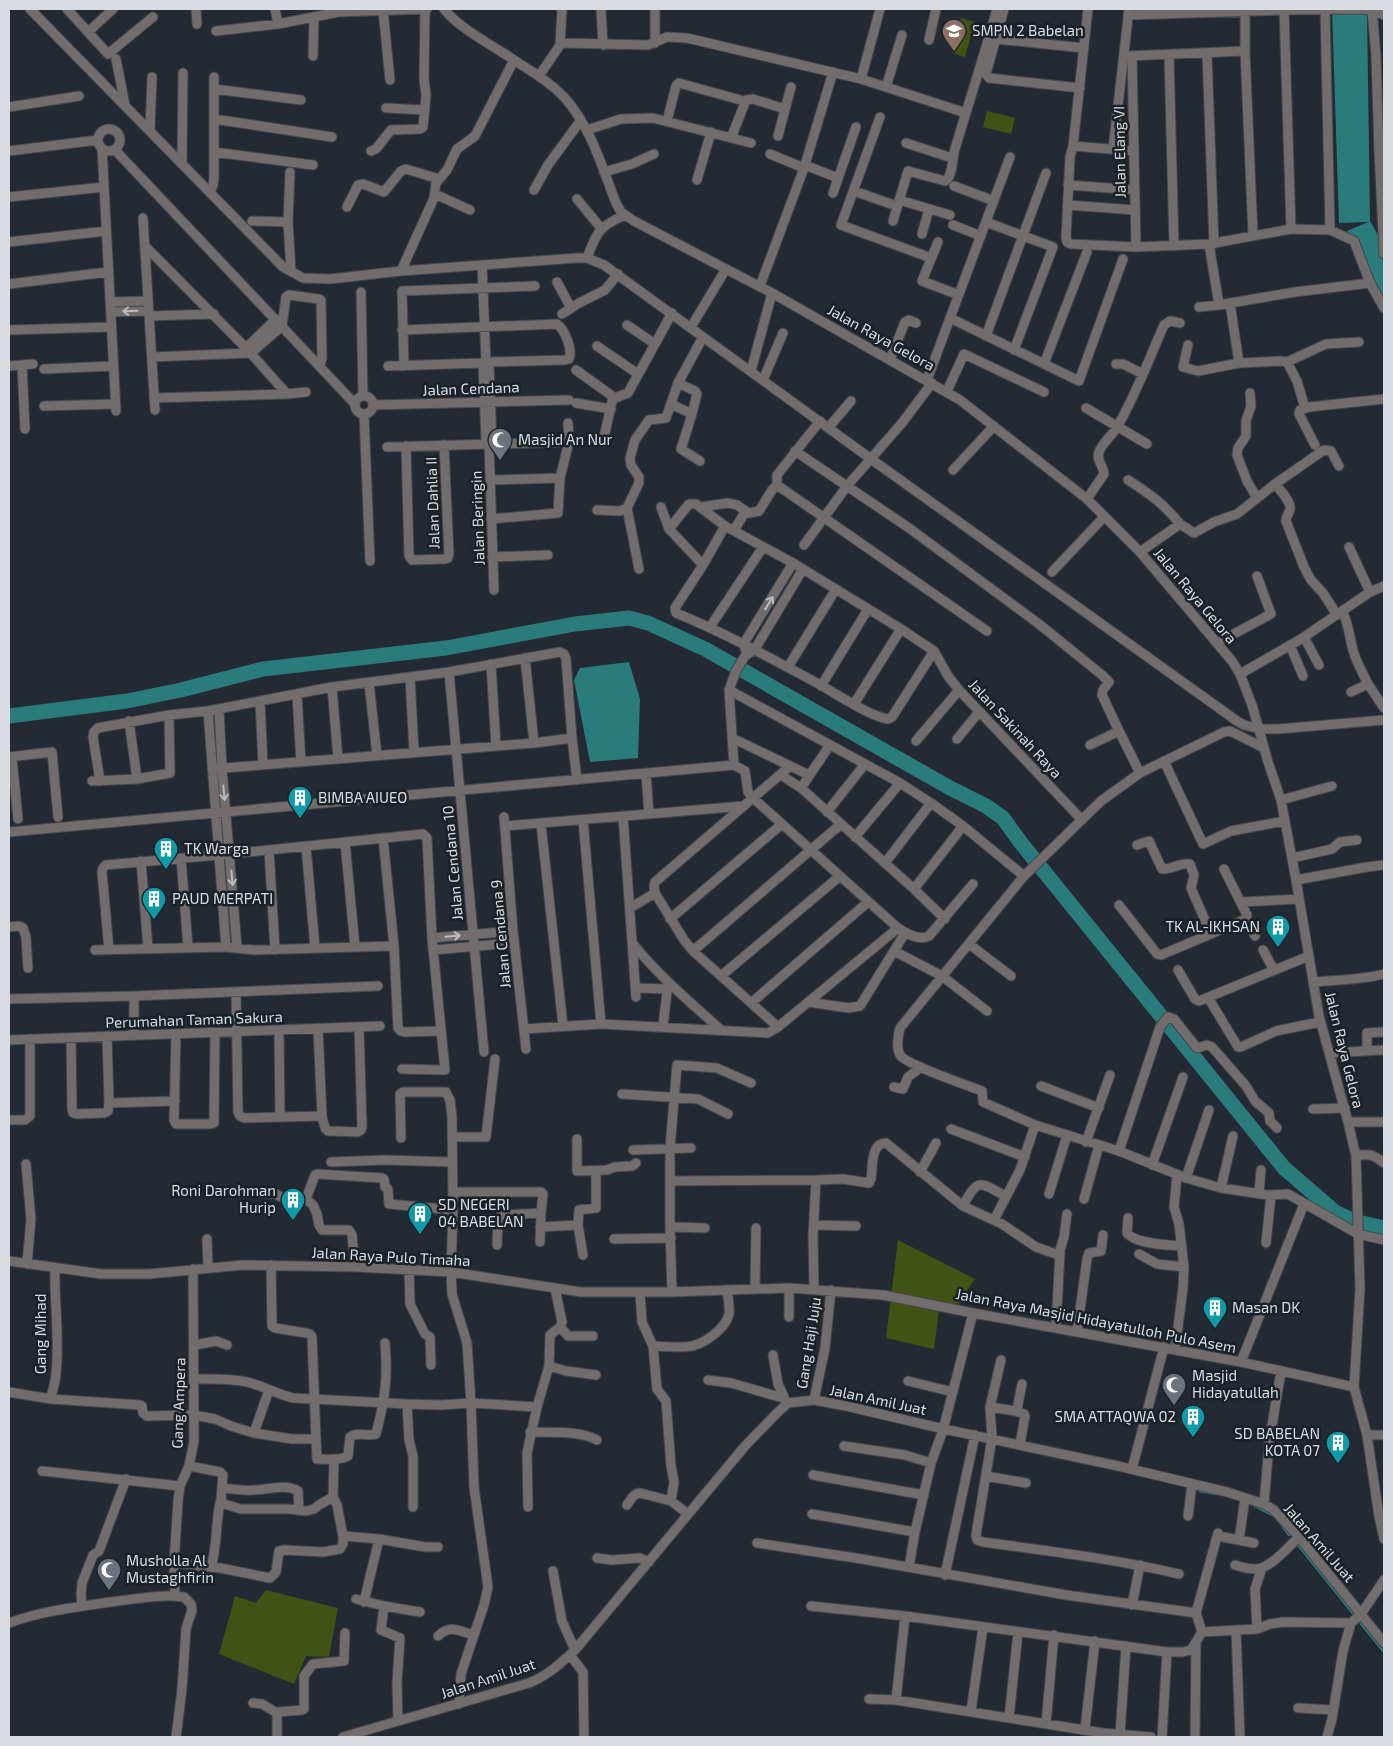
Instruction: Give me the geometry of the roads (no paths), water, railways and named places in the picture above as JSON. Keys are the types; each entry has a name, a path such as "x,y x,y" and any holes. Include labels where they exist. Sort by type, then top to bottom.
{"street":[{"path":"30,9 283,267 303,278 330,280 401,270 586,258 604,265 1237,721 1260,729 1278,729 1384,720"},
{"path":"67,9 108,54 153,17"},
{"path":"88,32 113,9"},
{"path":"196,9 197,24"},
{"path":"275,9 278,24"},
{"path":"216,31 278,24 339,12 368,9 426,9 424,79 426,95 422,128 391,130 376,149 371,150"},
{"path":"444,9 458,22 539,76 564,97 587,130 616,204 625,215 601,228 586,258"},
{"path":"539,76 560,45 562,9"},
{"path":"601,9 602,45"},
{"path":"655,9 655,43"},
{"path":"861,79 880,9"},
{"path":"929,40 936,9"},
{"path":"893,221 895,202 908,171 945,181 949,177 952,158 978,78 997,9"},
{"path":"1004,9 986,74 989,78 1080,88"},
{"path":"1087,9 1080,88 1070,157 1066,240 1068,243 1136,247 1174,246 1211,244 1291,229 1330,230 1354,241 1370,283 1384,308"},
{"path":"1284,9 1291,229"},
{"path":"1325,9 1330,230"},
{"path":"1113,150 1128,56 1129,12 1359,9 1372,10 1384,15"},
{"path":"384,10 390,80"},
{"path":"1372,10 1380,56 1384,254"},
{"path":"1245,11 1253,235"},
{"path":"313,56 314,17"},
{"path":"886,87 902,35"},
{"path":"560,45 568,42 602,45 648,45 667,37 687,38 861,79 966,113"},
{"path":"996,39 1084,48"},
{"path":"1128,56 1245,51"},
{"path":"1207,54 1211,244 1219,305"},
{"path":"1169,55 1174,246"},
{"name":"Jalan Elang VI","path":"1128,56 1134,151 1136,247"},
{"path":"116,59 125,105"},
{"path":"401,270 435,194 436,184 447,170 457,149 475,136 514,60"},
{"path":"760,286 805,166 833,72"},
{"path":"182,164 183,73"},
{"path":"210,193 213,185 214,76"},
{"path":"150,130 152,77"},
{"path":"668,121 678,83 744,101 753,99 785,109"},
{"path":"778,136 791,87"},
{"path":"214,89 301,100"},
{"path":"9,107 79,96"},
{"path":"731,138 744,101"},
{"path":"386,108 425,110"},
{"path":"880,117 842,225 931,258"},
{"path":"587,130 621,119 653,118 750,143"},
{"path":"214,119 332,138"},
{"path":"534,190 548,164 581,120"},
{"path":"833,193 856,127"},
{"path":"44,406 116,408 100,144 102,132 106,130 115,131 120,138 115,150"},
{"path":"697,180 711,132"},
{"path":"906,143 952,158"},
{"path":"100,144 106,151 115,150"},
{"path":"9,151 100,144"},
{"path":"1073,146 1134,151"},
{"path":"115,150 355,404 356,410 364,414 370,412 373,405 370,398 363,396 358,398 355,404"},
{"path":"214,152 313,165"},
{"path":"604,172 632,164 654,154"},
{"path":"770,154 838,178"},
{"path":"804,545 847,486 902,423 930,381 950,318 1010,157"},
{"path":"347,207 358,185 363,184 384,192 401,171 406,169 439,179"},
{"path":"290,172 288,222 291,271"},
{"path":"986,336 1046,173"},
{"path":"1068,185 1135,190"},
{"path":"954,186 994,201"},
{"path":"9,197 104,187"},
{"path":"854,191 950,215"},
{"path":"435,194 470,210"},
{"path":"577,199 601,228"},
{"path":"1068,206 1135,210"},
{"path":"922,234 928,209"},
{"name":"Jalan Raya Gelora","path":"625,215 760,286 930,381 947,391 994,426 1087,499 1140,552 1228,655 1240,674 1260,729 1264,748 1281,800 1320,1022 1345,1108 1356,1156 1360,1289 1354,1388 1367,1435 1378,1516 1384,1539"},
{"path":"143,218 155,410"},
{"path":"252,221 288,222"},
{"path":"986,222 1053,248 1014,350"},
{"path":"953,225 981,236"},
{"path":"9,242 106,231"},
{"path":"938,242 922,281 959,295"},
{"path":"145,246 249,350 287,394"},
{"path":"1044,364 1087,252"},
{"path":"950,318 1078,381 1123,258"},
{"name":"Jalan Beringin","path":"482,265 494,590"},
{"path":"691,327 726,268"},
{"path":"9,284 108,272"},
{"path":"562,314 605,290 618,274"},
{"path":"556,282 571,308"},
{"path":"1199,307 1295,292 1370,283"},
{"path":"404,366 402,291 535,286"},
{"path":"361,292 363,396"},
{"path":"751,371 772,293"},
{"path":"152,357 249,350 279,323 287,295 321,300 322,358 320,367"},
{"path":"110,307 148,301"},
{"path":"1230,303 1239,363"},
{"path":"110,307 149,313 214,314"},
{"path":"603,442 610,408 615,398 628,393 672,313"},
{"path":"890,360 905,322 908,320 916,323"},
{"path":"1087,499 1104,474 1104,470 1098,461 1099,450 1117,427 1164,325 1170,321 1180,323"},
{"path":"388,366 565,360 570,358 571,352 562,328 557,324 402,330"},
{"path":"626,325 654,344"},
{"path":"9,330 111,327"},
{"path":"763,380 783,333"},
{"path":"639,569 627,508 639,483 638,474 631,465 630,458 635,440 649,420 665,418 678,383 703,337"},
{"path":"1188,345 1183,367 1198,372 1239,363 1287,362 1326,344 1359,342"},
{"path":"597,346 638,374"},
{"path":"947,391 964,354 1044,392"},
{"path":"1287,362 1297,381 1305,408"},
{"path":"9,366 34,364"},
{"path":"1116,364 1122,364 1143,374"},
{"path":"22,365 25,429"},
{"path":"44,369 113,366"},
{"path":"576,370 615,398"},
{"path":"678,383 696,392 692,414 681,449 700,461"},
{"path":"154,398 306,392"},
{"path":"1250,392 1251,406 1246,421 1246,436 1238,448 1237,455 1247,481 1257,498"},
{"path":"1316,445 1299,411 1305,408 1384,399"},
{"name":"Jalan Cendana","path":"373,405 573,401 610,408"},
{"path":"829,427 851,401"},
{"path":"671,404 692,414"},
{"path":"1086,408 1147,444"},
{"path":"364,414 370,561"},
{"path":"734,530 744,514 760,511 777,485 777,475 820,421"},
{"path":"491,518 558,513 560,478 569,442 568,423"},
{"path":"953,470 994,426"},
{"path":"387,447 569,442"},
{"name":"Jalan Dahlia II","path":"406,446 410,558 412,560 448,558 444,445"},
{"path":"1128,480 1149,493 1167,508 1180,524 1194,533 1214,522 1237,514 1275,484 1324,450 1331,450 1339,466"},
{"path":"796,451 917,534 1039,624 1102,675 1109,682 1102,695 1140,774"},
{"path":"490,480 560,478"},
{"path":"1275,484 1290,504 1285,518 1304,567 1311,580 1340,613 1350,631 1353,653 1368,684 1384,708"},
{"path":"777,485 987,631"},
{"path":"701,507 728,503 737,505 747,512"},
{"path":"669,529 689,504 696,504 724,526 793,563 934,652 892,718 888,719 854,704 755,649 676,613 676,608 703,565 724,526"},
{"path":"662,507 669,529 703,565"},
{"path":"597,510 620,511 627,508"},
{"path":"1052,572 1104,517"},
{"path":"1140,552 1180,524"},
{"path":"710,627 762,546"},
{"path":"1349,547 1370,592"},
{"path":"492,557 548,555"},
{"path":"734,765 729,690 741,663 744,644 793,563"},
{"path":"741,663 755,649 803,569"},
{"path":"1217,643 1271,614 1257,576"},
{"path":"1240,674 1304,637 1370,592 1384,586"},
{"path":"788,667 836,589"},
{"path":"822,686 868,609"},
{"path":"854,704 900,629"},
{"path":"1304,637 1319,665"},
{"path":"1290,645 1303,676"},
{"path":"168,715 170,772 137,778 96,781 93,737 94,732 98,728 168,715 208,711 332,687 448,672 560,652 566,656 577,780"},
{"name":"Jalan Sakinah Raya","path":"934,652 959,690 1082,820"},
{"path":"525,658 534,742"},
{"path":"491,664 496,746"},
{"name":"Jalan Cendana 10","path":"448,672 484,1052"},
{"path":"410,677 414,752"},
{"path":"369,682 377,755"},
{"path":"1351,692 1368,684"},
{"path":"332,687 338,759"},
{"path":"729,690 900,783 932,803 1024,876"},
{"path":"916,741 959,690"},
{"path":"297,695 301,762"},
{"path":"260,701 263,765"},
{"path":"219,709 237,947"},
{"path":"208,711 226,947"},
{"path":"957,738 979,712"},
{"path":"129,722 137,778"},
{"path":"209,727 220,726"},
{"path":"1090,745 1118,731"},
{"path":"1264,748 1227,731 1140,774 1101,801 1024,876 942,976 899,1031 898,1046 900,1056 921,1067 982,1091 982,1102 1036,1125 1119,1151 1182,1176 1221,1188 1270,1195 1288,1194 1358,1231 1384,1240"},
{"path":"212,769 572,738"},
{"path":"732,738 789,767 809,774"},
{"path":"801,788 830,745"},
{"path":"18,820 11,757 52,752 58,817"},
{"path":"1164,761 1203,844 1230,831 1285,821"},
{"path":"827,812 865,764"},
{"path":"9,832 734,765 745,771 748,792 753,798 901,931 926,938 973,884"},
{"path":"778,1027 693,951 670,919 655,893 654,886 655,882 789,767"},
{"path":"646,774 649,814"},
{"path":"781,774 801,788 914,889 944,919"},
{"path":"856,837 900,783"},
{"path":"1281,800 1332,786"},
{"path":"885,863 932,803"},
{"path":"563,1026 541,824 744,806"},
{"path":"622,816 636,992 667,986"},
{"path":"583,820 601,1024"},
{"name":"Jalan Cendana 9","path":"526,1049 514,943 505,822 541,824"},
{"path":"670,919 782,824"},
{"path":"693,951 841,824"},
{"path":"914,889 963,826"},
{"path":"109,950 102,868 106,865 423,834 427,838 432,938 445,1070 402,1069"},
{"path":"383,838 394,946 398,1028 405,1032 441,1031"},
{"path":"1292,858 1332,849 1340,842 1357,840"},
{"path":"1137,845 1149,841 1162,869 1187,863 1190,864 1194,873 1191,888 1210,934"},
{"path":"345,842 355,947"},
{"path":"306,846 315,948"},
{"path":"269,850 275,950"},
{"path":"181,858 188,947"},
{"path":"141,861 148,948"},
{"path":"1296,880 1367,866 1384,865"},
{"path":"1224,869 1241,902 1247,915 1246,919 1255,936"},
{"path":"721,976 840,876"},
{"path":"630,908 655,893"},
{"path":"1241,902 1299,899"},
{"path":"751,1003 868,902"},
{"path":"1119,905 1158,955 1246,919"},
{"path":"9,927 19,926 24,928 28,968"},
{"path":"432,938 513,931"},
{"path":"524,1029 601,1024 768,1032 778,1027 901,931"},
{"path":"808,1002 850,1008 860,1006 894,950 901,931"},
{"path":"433,950 514,943"},
{"path":"632,944 667,986 720,1029"},
{"path":"969,944 1011,976"},
{"path":"95,950 237,947 254,950 275,950 394,946"},
{"path":"894,950 942,976 987,1011"},
{"path":"1263,950 1274,970"},
{"path":"1178,970 1196,1001 1209,998 1309,956"},
{"path":"1313,982 1347,979 1359,980 1384,974"},
{"path":"9,999 378,986"},
{"path":"663,1026 667,986"},
{"path":"236,992 238,1112 240,1116 244,1118 322,1116"},
{"path":"134,996 134,1036"},
{"path":"1209,998 1238,1047 1276,1031 1320,1022"},
{"path":"1119,1151 1160,1028 1168,1018 1174,1019 1197,1048 1207,1045 1212,1047 1246,1086 1255,1101 1269,1113 1270,1121 1278,1128"},
{"name":"Perumahan Taman Sakura","path":"9,1040 380,1026"},
{"path":"318,1029 322,1116 325,1128 328,1131 358,1132 361,1130 359,1027"},
{"path":"279,1030 280,1117"},
{"path":"176,1034 174,1120 176,1124 214,1123 215,1032"},
{"path":"1367,1051 1367,1033 1384,1032"},
{"path":"71,1038 73,1113 104,1113 108,1112 109,1103 107,1036"},
{"path":"9,1120 25,1120 30,1116 30,1039"},
{"path":"1329,1053 1384,1050"},
{"path":"452,1137 486,1137 495,1059"},
{"path":"672,1292 670,1148 676,1065 717,1068 751,1083"},
{"path":"894,1087 902,1089 908,1077 921,1067"},
{"path":"1086,1142 1110,1075"},
{"path":"1152,1165 1184,1078"},
{"path":"1042,1086 1099,1108"},
{"path":"401,1138 400,1094 403,1092 446,1092 450,1100 452,1137 453,1210 451,1272 453,1298 467,1343 472,1403 474,1487 488,1587 484,1605 461,1674 459,1704"},
{"path":"622,1094 698,1099 728,1114"},
{"path":"109,1103 175,1101"},
{"path":"1313,1109 1345,1108"},
{"path":"1175,1350 1184,1267 1179,1224 1174,1207 1182,1176 1209,1110"},
{"path":"1348,1122 1384,1122"},
{"path":"994,1220 1005,1196 1019,1173 1036,1125"},
{"path":"951,1129 1025,1157"},
{"path":"1049,1194 1067,1135"},
{"path":"1221,1188 1233,1136"},
{"path":"576,1139 576,1171 607,1170 615,1166 632,1166 636,1163"},
{"path":"670,1181 843,1179 869,1183 875,1150 878,1145 886,1143 963,1206 994,1220 1036,1247 1056,1254 1060,1252"},
{"path":"920,1172 936,1143"},
{"path":"1084,1199 1099,1145"},
{"path":"633,1150 691,1148"},
{"path":"1356,1156 1371,1154 1384,1163"},
{"path":"330,1162 384,1160 452,1162"},
{"path":"26,1164 31,1210 27,1264"},
{"path":"583,1255 578,1225 579,1210 596,1208 596,1170"},
{"path":"1259,1193 1261,1170"},
{"path":"306,1200 317,1174 383,1178 385,1187 388,1189 389,1204 453,1210"},
{"path":"814,1290 816,1180"},
{"path":"963,1206 972,1190 979,1184 985,1185 1005,1196"},
{"path":"453,1192 541,1192 543,1194 540,1242"},
{"path":"253,1193 276,1194 281,1197 306,1200 313,1205 322,1230 351,1231 355,1267"},
{"path":"1266,1243 1270,1195"},
{"path":"1241,1362 1304,1204"},
{"path":"497,1245 499,1216 541,1214"},
{"path":"1056,1327 1060,1252 1067,1214"},
{"path":"1128,1218 1127,1233 1132,1237 1156,1243 1182,1246"},
{"path":"540,1227 578,1225"},
{"path":"814,1225 856,1226"},
{"path":"670,1226 705,1228"},
{"path":"756,1228 756,1289"},
{"path":"1077,1332 1087,1258 1089,1253 1101,1251 1102,1235"},
{"path":"207,1238 208,1268"},
{"path":"614,1239 671,1238"},
{"path":"1139,1254 1157,1264 1184,1267"},
{"name":"Jalan Raya Pulo Timaha","path":"9,1261 101,1274 149,1274 193,1269 271,1265 410,1269 451,1272 581,1292 672,1292 789,1288 831,1290"},
{"path":"271,1265 272,1326 310,1334 312,1337 317,1459 334,1460 344,1458 348,1456 350,1437 354,1434 376,1434 384,1402 387,1371 385,1343"},
{"name":"Gang Mihad","path":"51,1399 57,1372 58,1334 54,1298 54,1268"},
{"name":"Gang Ampera","path":"175,1596 174,1563 180,1486 189,1466 194,1441 195,1345 193,1269"},
{"path":"410,1269 410,1304 425,1334 430,1337 431,1365"},
{"path":"528,1507 526,1467 530,1432 549,1366 550,1335 560,1327 562,1320 555,1288"},
{"path":"789,1288 789,1317"},
{"path":"653,1346 689,1347 706,1341 721,1328 727,1319 729,1314 727,1290"},
{"name":"Jalan Raya Masjid Hidayatulloh Pulo Asem","path":"831,1290 889,1296 1056,1327 1241,1362 1354,1388"},
{"name":"Gang Haji Juju","path":"814,1400 825,1348 831,1290"},
{"path":"640,1292 642,1322 653,1346 657,1389 666,1402 670,1466 674,1482 671,1501"},
{"path":"909,1567 931,1463 943,1430 973,1313"},
{"path":"560,1327 568,1336 593,1336"},
{"path":"195,1345 216,1341 227,1345"},
{"path":"1132,1469 1164,1348"},
{"path":"773,1355 778,1384 786,1400"},
{"path":"1001,1360 990,1407 991,1440 976,1535 979,1541 1080,1555 1179,1574"},
{"path":"549,1366 596,1375"},
{"path":"1264,1504 1269,1444 1281,1371"},
{"path":"194,1379 246,1382 293,1398 407,1404 441,1405 472,1403 537,1406"},
{"path":"708,1380 731,1383 786,1400"},
{"path":"908,1381 953,1392"},
{"path":"1015,1411 1018,1407 1022,1384"},
{"path":"254,1433 269,1390"},
{"path":"9,1392 51,1399 140,1405 147,1416 194,1415 215,1419 254,1433 292,1439 316,1439"},
{"name":"Jalan Amil Juat","path":"343,1737 533,1682 556,1668 572,1652 745,1446 777,1413 786,1400 814,1400 846,1406 943,1430 1020,1444 1132,1469 1264,1504 1274,1510 1299,1537 1356,1618 1384,1643"},
{"path":"407,1404 409,1440 413,1456 413,1507"},
{"path":"990,1407 1015,1411 1026,1416 1020,1444"},
{"path":"530,1432 574,1434 588,1436 597,1440"},
{"path":"1367,1435 1384,1435"},
{"path":"946,1575 975,1437"},
{"path":"844,1446 905,1455 931,1463"},
{"path":"174,1563 211,1567 270,1578 276,1572 279,1551 323,1552 340,1549 343,1544 343,1536 337,1504 333,1497 334,1460"},
{"path":"189,1466 220,1472 222,1475 214,1558 211,1567"},
{"path":"42,1471 180,1486"},
{"path":"813,1475 924,1494"},
{"path":"986,1476 1026,1483"},
{"path":"82,1606 82,1582 93,1556 100,1551 126,1479"},
{"path":"1188,1516 1192,1484"},
{"path":"222,1488 255,1490 293,1488 298,1491 299,1510"},
{"path":"627,1505 636,1494 640,1493 671,1501 688,1514"},
{"path":"221,1499 227,1505 241,1509 314,1510 333,1497"},
{"path":"1239,1540 1245,1499"},
{"path":"812,1514 915,1532"},
{"path":"811,1606 1054,1635 1167,1652 1187,1651 1191,1650 1202,1632 1196,1613 1221,1535 1254,1543"},
{"path":"343,1536 379,1539 407,1545 438,1547"},
{"path":"1235,1565 1254,1569 1262,1568 1271,1563 1299,1537"},
{"path":"379,1539 360,1600 420,1612"},
{"path":"757,1543 1132,1605 1196,1613"},
{"path":"597,1558 612,1560 640,1558 649,1562"},
{"path":"1132,1605 1140,1565"},
{"path":"1257,1629 1255,1589 1262,1568"},
{"path":"553,1571 562,1621 572,1652 583,1672 584,1737"},
{"path":"1327,1737 1342,1651 1356,1618 1384,1580"},
{"path":"11,1622 25,1617 82,1606 155,1596 184,1597 191,1604 192,1610 186,1629 182,1689 176,1737"},
{"path":"384,1606 381,1630 400,1638 397,1683 398,1721"},
{"path":"896,1700 905,1616"},
{"path":"1202,1632 1257,1629 1283,1622 1356,1618"},
{"path":"971,1711 983,1627"},
{"path":"438,1636 451,1628 474,1635"},
{"path":"1236,1630 1240,1737"},
{"path":"1009,1718 1018,1632"},
{"path":"253,1703 262,1704 277,1713 302,1710 304,1708 304,1676 313,1664 344,1661 345,1633"},
{"path":"1046,1724 1054,1635"},
{"path":"1085,1729 1095,1641"},
{"path":"1195,1737 1196,1643"},
{"path":"1120,1734 1126,1646"},
{"path":"1162,1737 1167,1652"},
{"path":"870,1699 896,1700 1046,1724 1151,1737"},
{"path":"1298,1708 1333,1710"},
{"path":"277,1713 277,1737"}],"waterway":[{"path":"9,716 127,701 181,690 263,669 446,648 575,624 629,618 648,623 705,649 950,788 986,806 1003,818 1021,843 1284,1168 1335,1212 1354,1221 1384,1228"},
{"path":"1200,1491 1216,1494"},
{"path":"1255,1506 1274,1516"},
{"path":"1278,1520 1289,1535"},
{"path":"1298,1545 1355,1616"},
{"path":"1358,1620 1384,1652"},
{"path":"553,1674 563,1667"}],"place":[{"name":"SMPN 2 Babelan","path":"954,52"},
{"name":"Masjid An Nur","path":"500,461"},
{"name":"BIMBA AIUEO","path":"300,819"},
{"name":"TK Warga","path":"166,870"},
{"name":"PAUD MERPATI","path":"154,920"},
{"name":"TK AL-IKHSAN","path":"1278,948"},
{"name":"Roni Darohman Hurip","path":"293,1221"},
{"name":"SD NEGERI 04 BABELAN","path":"420,1235"},
{"name":"Masan DK","path":"1215,1329"},
{"name":"Masjid Hidayatullah","path":"1174,1406"},
{"name":"SMA ATTAQWA 02","path":"1193,1438"},
{"name":"SD BABELAN KOTA 07","path":"1338,1464"},
{"name":"Musholla Al Mustaghfirin","path":"109,1591"}]}
